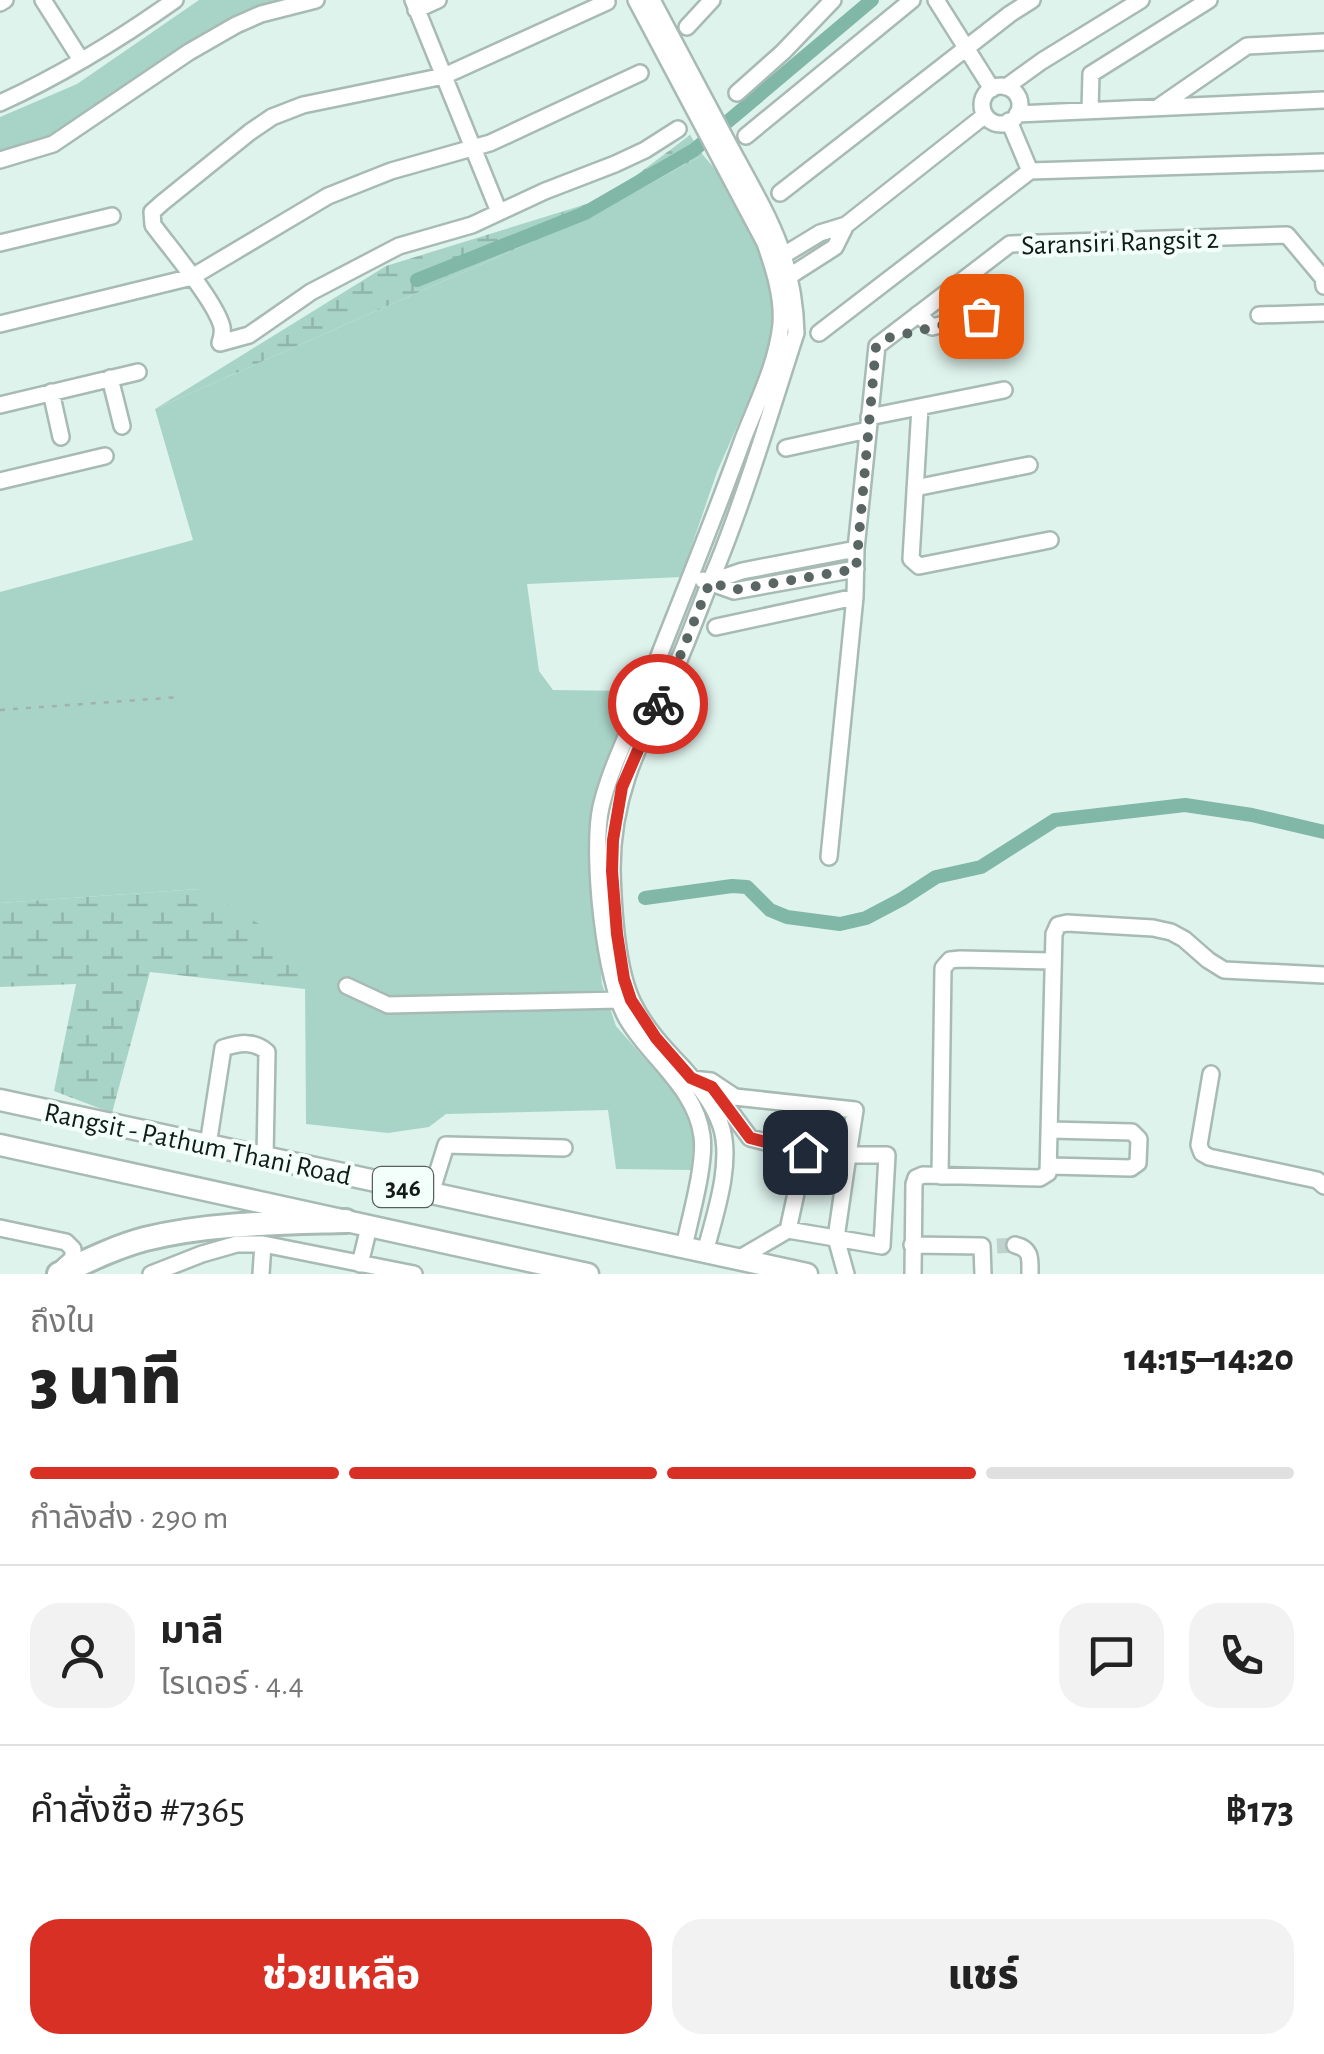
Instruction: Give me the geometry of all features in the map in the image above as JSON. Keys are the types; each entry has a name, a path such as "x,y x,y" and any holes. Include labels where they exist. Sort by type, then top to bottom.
{"highway":[{"path":"57,1274 142,1240 192,1229 357,1224"}],"main road":[{"name":"Rangsit - Pathum Thani Road","path":"0,1100 431,1193 696,1242 740,1258 807,1274"},
{"name":"Rangsit - Pathum Thani Road","path":"0,1145 542,1269 588,1274"}],"street":[{"path":"42,0 81,60"},
{"path":"0,103 123,37 175,0"},
{"path":"0,160 52,144 75,131 188,52 236,25 261,14 316,0"},
{"path":"438,0 414,5 500,212"},
{"path":"636,0 767,216 784,280 795,304 796,333 736,516 672,676 622,787 613,840 612,871 624,979 631,1000 685,1082 702,1134 696,1242"},
{"path":"652,0 707,118"},
{"path":"686,26 712,0"},
{"path":"737,93 832,0"},
{"path":"746,136 912,0"},
{"path":"936,0 999,88 1019,98 1013,117 1030,171"},
{"path":"780,193 1032,0"},
{"path":"984,116 985,96 1140,0"},
{"path":"1090,110 1092,74 1208,0"},
{"path":"606,2 444,76 303,105 272,117 152,212 153,225 220,322 220,343 249,335 311,292 400,246 472,225 616,164 678,129"},
{"path":"1160,106 1247,46 1324,42"},
{"path":"0,324 192,277 328,196 391,172 473,150 640,72"},
{"path":"984,116 997,123 1013,117 1090,110 1324,100"},
{"path":"778,258 820,233 846,225 984,116"},
{"path":"819,333 1030,171 1324,162"},
{"path":"0,243 112,216"},
{"path":"784,280 835,247 846,225"},
{"name":"Saransiri Rangsit 2","path":"888,338 1010,244 1287,235 1324,281"},
{"path":"696,1242 716,1209 726,1154 722,1127 710,1101 685,1082 627,1020 610,972 600,892 598,830 607,787 692,576 777,348 784,280"},
{"path":"1259,315 1324,313"},
{"path":"918,314 932,327"},
{"path":"829,857 876,346 888,338 981,316"},
{"path":"0,405 138,372"},
{"path":"110,378 122,426"},
{"path":"786,448 920,407 1004,390"},
{"path":"52,392 61,437"},
{"path":"920,407 910,558 919,566 1050,540"},
{"path":"0,481 106,456"},
{"path":"915,488 1028,465"},
{"path":"731,474 748,479"},
{"path":"710,582 742,571 856,549"},
{"path":"692,576 734,590 856,569"},
{"path":"716,628 855,597"},
{"path":"652,675 672,676"},
{"path":"912,1274 916,1178 1040,1178 1048,1173 1052,961 1058,925 1153,928 1184,938 1224,970 1324,975"},
{"path":"940,1176 943,968 950,960 960,959 1052,961"},
{"path":"347,986 388,1005 619,1000"},
{"path":"208,1145 223,1048 258,1044 267,1052 265,1157"},
{"path":"1211,1074 1199,1146 1202,1153 1317,1180 1324,1186"},
{"path":"685,1082 711,1081 735,1097 856,1110 836,1238 846,1274"},
{"path":"685,1082 712,1087 750,1138 805,1152 886,1155 882,1246 788,1230 740,1258"},
{"path":"1050,1130 1132,1132 1139,1139 1138,1162 1131,1168 1050,1166"},
{"path":"431,1193 446,1144 564,1148"},
{"path":"788,1230 805,1152"},
{"path":"357,1224 360,1264"},
{"path":"0,1228 66,1242 73,1249 72,1258 57,1274"},
{"path":"151,1274 236,1244 263,1244 414,1274"},
{"path":"261,1274 263,1244"},
{"path":"912,1245 990,1246 982,1274"},
{"path":"1016,1245 1028,1251 1030,1274"}],"path":[{"path":"0,710 180,697"}],"green space":[{"path":"199,0 298,0 223,24 44,143 0,156 0,117 77,84"},
{"path":"690,135 703,155 588,217 155,409 386,266 606,198"},
{"path":"703,155 721,176 762,258 775,304 772,347 717,472 681,577 527,584 539,671 553,690 632,691 588,831 602,984 616,1026 674,1092 695,1130 691,1170 616,1169 608,1110 446,1114 429,1127 388,1133 306,1124 305,980 199,889 0,903 0,592 193,540 155,409 588,217"},
{"path":"199,889 261,925 305,980 305,989 150,972 112,1113 54,1091 76,984 0,987 0,903"}],"waterway":[{"path":"417,280 585,213 694,150 872,0"},
{"path":"645,898 747,887 770,910 787,917 840,924 866,918 936,877 981,867 1055,820 1185,805 1324,832"}],"tunnel":[{"path":"997,1246 1015,1245"}],"way so far":[{"path":"658,704 710,582 734,590 856,569 876,346 888,338 981,316"}],"route":[{"path":"658,704 622,787 613,840 612,871 624,979 631,1000 656,1038 691,1078 712,1087 750,1138 805,1152"}]}
